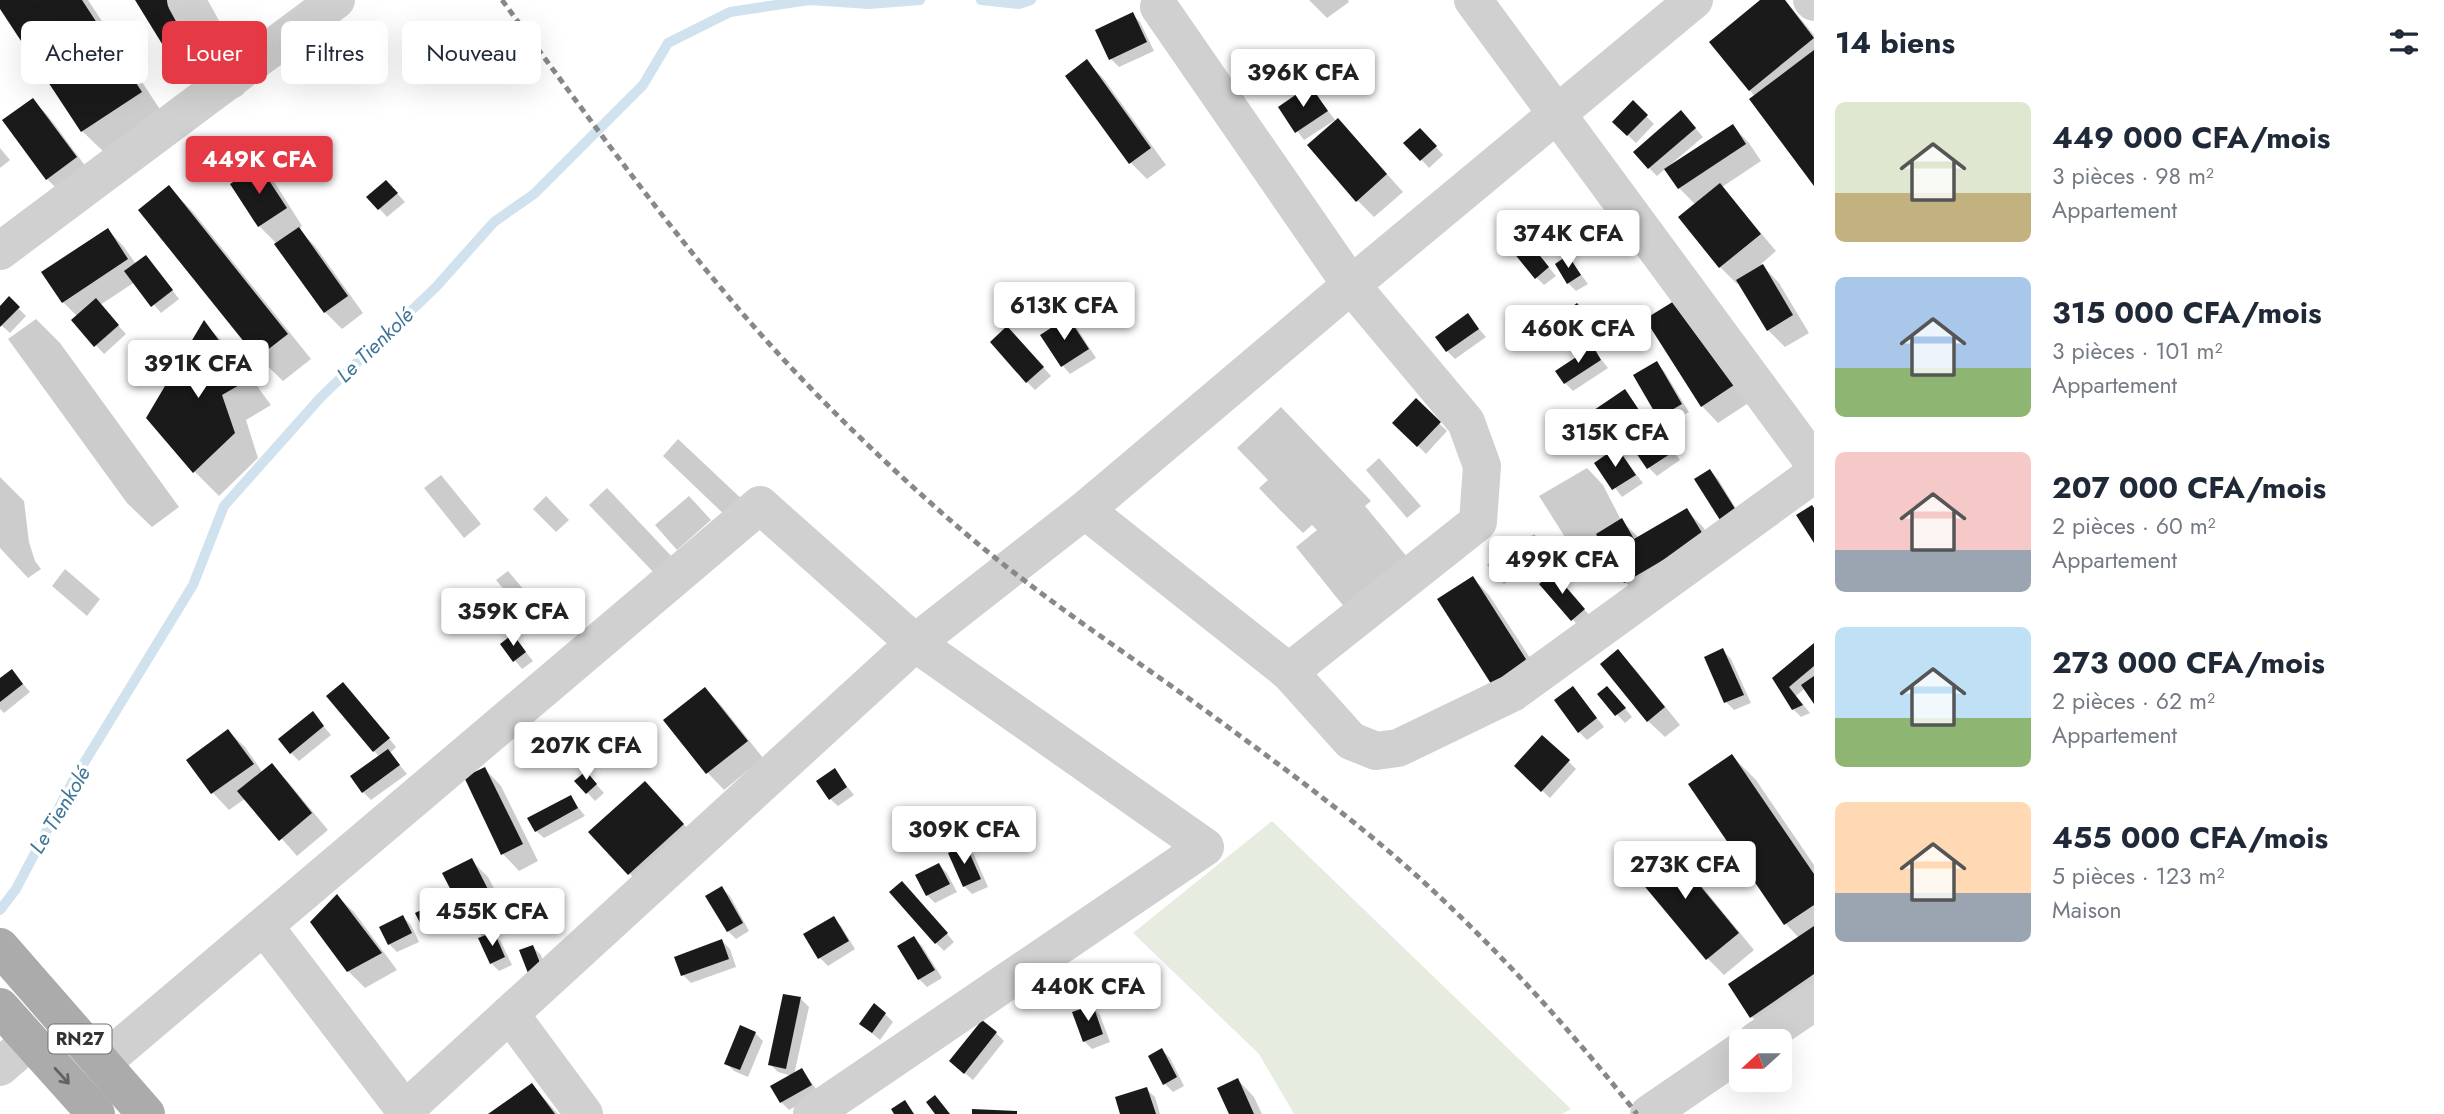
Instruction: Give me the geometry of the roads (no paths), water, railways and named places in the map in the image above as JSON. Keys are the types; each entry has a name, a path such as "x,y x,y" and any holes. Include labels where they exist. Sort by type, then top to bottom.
{"main road":[{"name":"RN27","path":"7,955 146,1114"},
{"name":"RN27","path":"0,1007 96,1114"}],"street":[{"path":"186,0 198,21"},
{"path":"267,52 336,0"},
{"path":"1473,0 1814,463"},
{"path":"264,926 406,1112 915,643 1085,510 1693,0"},
{"path":"1159,7 1350,285 1466,422 1482,466 1478,522 1289,673"},
{"path":"0,251 225,84"},
{"path":"1085,510 1289,673 1351,741 1376,751 1398,748 1512,693 1814,474"},
{"path":"102,1063 761,505 915,643 1205,847 813,1114"},
{"path":"1774,1029 1814,1002"},
{"path":"510,1014 584,1114"},
{"path":"0,1067 30,1041"},
{"path":"1649,1114 1729,1059"}],"waterway":[{"name":"Le Tienkolé","path":"0,910 16,889 73,781 193,585 224,506 322,396 436,287 494,222 534,194 643,85 668,43 730,12 809,0 869,4 920,0"},
{"name":"Le Tienkolé","path":"981,0 1019,4 1031,0"}],"railway":[{"path":"502,0 697,258 780,356 867,444 991,555 1289,772 1394,855 1469,925 1519,977 1568,1030 1637,1114"}]}
